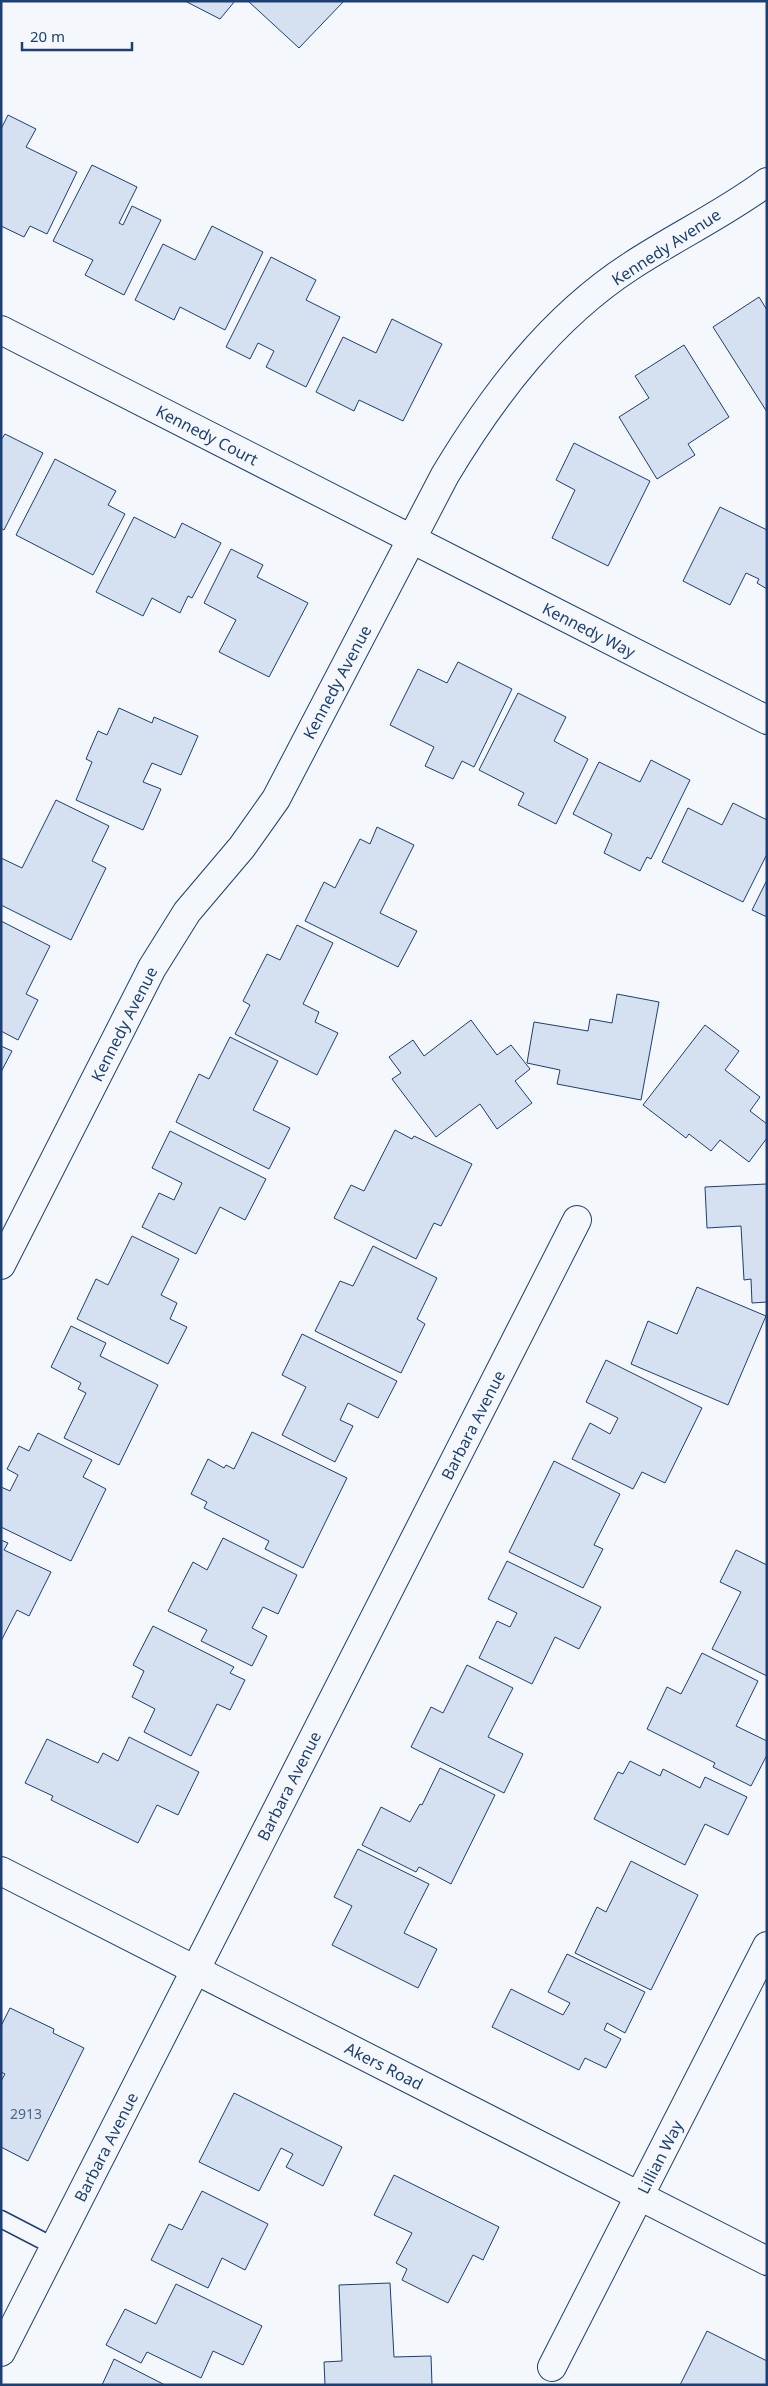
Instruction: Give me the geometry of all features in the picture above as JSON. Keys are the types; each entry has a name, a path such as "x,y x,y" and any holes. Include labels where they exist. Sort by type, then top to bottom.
{"street":[{"name":"Kennedy Avenue","path":"5,1249 152,968 187,912 242,847 276,799 445,476 476,424 518,368 568,317 629,267 767,182"},
{"name":"Kennedy Court","path":"1,330 412,540"},
{"name":"Kennedy Way","path":"412,540 767,720"},
{"name":"Barbara Avenue","path":"1,2352 577,1220"},
{"name":"Akers Road","path":"1,1871 767,2261"},
{"name":"Lillian Way","path":"552,2367 767,1946"}],"lane":[{"path":"1,2219 55,2247"}],"building":[{"path":"185,1 235,1 220,19"},
{"path":"248,1 344,1 299,48"},
{"path":"8,115 36,129 26,147 77,172 47,234 30,226 24,237 1,226 1,129"},
{"path":"92,165 137,187 119,223 123,225 132,206 161,220 124,295 85,275 93,260 53,241"},
{"path":"212,226 263,252 225,330 180,307 174,320 135,300 163,244 195,260"},
{"path":"271,257 316,280 306,300 340,317 306,387 266,367 274,351 258,343 250,359 226,347"},
{"path":"759,297 767,310 767,412 713,327"},
{"path":"392,319 442,344 403,421 359,400 354,411 316,392 343,337 376,353"},
{"path":"684,345 729,417 688,444 695,455 657,479 619,417 649,398 635,376"},
{"path":"5,434 43,453 4,530 1,528 1,440"},
{"path":"574,443 650,481 608,566 552,538 575,490 556,480"},
{"path":"55,459 116,491 108,505 125,514 93,575 16,535"},
{"path":"720,507 767,530 767,589 757,583 759,579 746,573 730,605 683,581"},
{"path":"134,517 175,538 182,523 221,543 192,598 188,596 180,613 152,598 143,616 96,592"},
{"path":"231,549 263,565 257,577 308,603 269,677 219,652 236,620 204,603"},
{"path":"458,662 512,689 474,767 462,761 453,779 425,766 434,747 390,725 418,669 447,683"},
{"path":"518,693 566,717 554,741 588,759 556,824 518,805 524,793 479,770"},
{"path":"119,708 152,723 154,717 198,736 181,775 152,763 143,782 161,789 143,830 76,800 92,762 86,759 98,731 107,735"},
{"path":"651,760 690,780 651,859 647,857 640,871 604,853 612,834 573,814 599,762 640,782"},
{"path":"56,800 109,826 92,861 106,868 71,940 1,905 1,858 22,868"},
{"path":"733,803 767,820 767,854 743,902 662,862 688,808 722,825"},
{"path":"377,827 414,845 380,913 417,931 398,967 305,921 324,882 335,888 360,839 370,844"},
{"path":"767,880 767,917 752,910"},
{"path":"1,921 50,946 26,994 38,1000 18,1040 1,1031"},
{"path":"297,925 333,943 303,1004 319,1012 315,1022 338,1033 317,1075 235,1034 250,1005 243,1001 267,954 280,960"},
{"path":"617,994 659,1002 641,1100 557,1084 560,1070 527,1063 534,1022 588,1031 590,1019 612,1023"},
{"path":"471,1020 497,1055 511,1045 530,1069 515,1081 532,1103 497,1129 480,1104 436,1137 392,1079 401,1073 389,1057 413,1040 424,1056"},
{"path":"705,1025 739,1051 725,1070 760,1097 750,1111 767,1124 767,1138 749,1162 720,1140 711,1151 689,1134 686,1138 643,1105"},
{"path":"230,1037 278,1061 253,1110 290,1128 269,1169 176,1122 199,1074 209,1079"},
{"path":"1,1046 12,1051 1,1072"},
{"path":"395,1130 412,1139 414,1136 472,1164 441,1226 434,1223 416,1259 334,1218 351,1185 364,1191"},
{"path":"170,1131 266,1179 245,1220 220,1207 196,1254 142,1227 159,1193 174,1200 182,1183 152,1168"},
{"path":"767,1184 767,1302 752,1303 751,1279 744,1280 741,1226 707,1228 705,1187"},
{"path":"132,1236 179,1259 161,1295 177,1303 170,1319 187,1327 168,1364 77,1319 96,1279 108,1285"},
{"path":"373,1246 437,1278 417,1319 425,1324 401,1373 315,1331 340,1281 353,1286"},
{"path":"697,1287 766,1316 728,1405 631,1364 648,1321 677,1334"},
{"path":"71,1326 106,1343 100,1356 158,1385 119,1465 64,1438 86,1393 78,1389 81,1383 51,1367"},
{"path":"302,1334 397,1381 378,1418 348,1403 340,1420 353,1426 335,1462 282,1435 306,1387 282,1375"},
{"path":"606,1360 702,1408 665,1483 642,1472 633,1489 572,1459 590,1423 610,1434 618,1418 586,1402"},
{"path":"252,1432 347,1478 303,1568 265,1549 269,1541 204,1508 207,1502 191,1494 208,1459 224,1468 226,1465 234,1469"},
{"path":"38,1433 92,1460 83,1477 106,1489 71,1561 1,1527 1,1487 10,1491 18,1475 7,1469 19,1446 29,1451"},
{"path":"554,1461 620,1494 594,1545 603,1549 583,1588 509,1552"},
{"path":"223,1538 297,1575 278,1614 263,1607 252,1628 267,1636 252,1666 201,1641 207,1630 168,1611 193,1562 207,1570"},
{"path":"1,1540 8,1543 4,1550 51,1572 29,1616 17,1610 1,1641"},
{"path":"736,1550 767,1565 767,1676 712,1649 741,1592 720,1582"},
{"path":"507,1561 601,1607 579,1649 555,1637 532,1684 479,1658 497,1621 510,1627 517,1613 488,1599"},
{"path":"153,1626 234,1667 230,1673 245,1680 230,1710 217,1704 191,1756 144,1732 155,1709 132,1697 144,1671 133,1665"},
{"path":"702,1653 758,1681 736,1726 767,1741 767,1755 751,1786 713,1767 715,1763 647,1729 667,1687 681,1694"},
{"path":"467,1665 513,1688 488,1737 523,1754 504,1793 411,1747 431,1707 443,1713"},
{"path":"129,1737 199,1772 178,1815 157,1805 138,1843 51,1800 53,1796 25,1783 47,1739 98,1763 103,1753 118,1761"},
{"path":"630,1761 660,1776 663,1769 700,1788 705,1777 747,1797 728,1835 705,1824 685,1865 594,1819 618,1772 623,1774"},
{"path":"440,1768 495,1795 451,1884 419,1867 416,1872 362,1845 381,1807 410,1822 420,1804 422,1805"},
{"path":"358,1849 429,1884 404,1933 437,1949 418,1988 332,1945 352,1906 334,1897"},
{"path":"631,1861 698,1895 651,1990 575,1953 597,1907 606,1912"},
{"path":"567,1954 645,1992 625,2033 607,2023 604,2030 621,2039 606,2068 585,2058 579,2070 492,2027 511,1989 563,2015 570,2003 548,1992"},
{"path":"10,2008 54,2029 53,2033 84,2048 28,2161 1,2147 1,2081 5,2074 1,2072 1,2026"},
{"path":"234,2093 342,2147 323,2186 286,2167 293,2154 281,2148 259,2191 199,2162"},
{"path":"394,2175 499,2227 483,2260 473,2255 448,2303 402,2280 407,2269 396,2263 412,2233 374,2215"},
{"path":"202,2191 268,2224 245,2270 222,2258 208,2288 151,2260 169,2224 182,2230"},
{"path":"390,2283 394,2357 431,2356 432,2385 325,2385 324,2362 342,2361 339,2285"},
{"path":"176,2284 262,2326 243,2365 213,2351 201,2378 147,2352 141,2363 106,2345 125,2309 156,2324"},
{"path":"707,2331 767,2361 767,2385 680,2385"},
{"path":"114,2359 165,2385 102,2385"}]}
